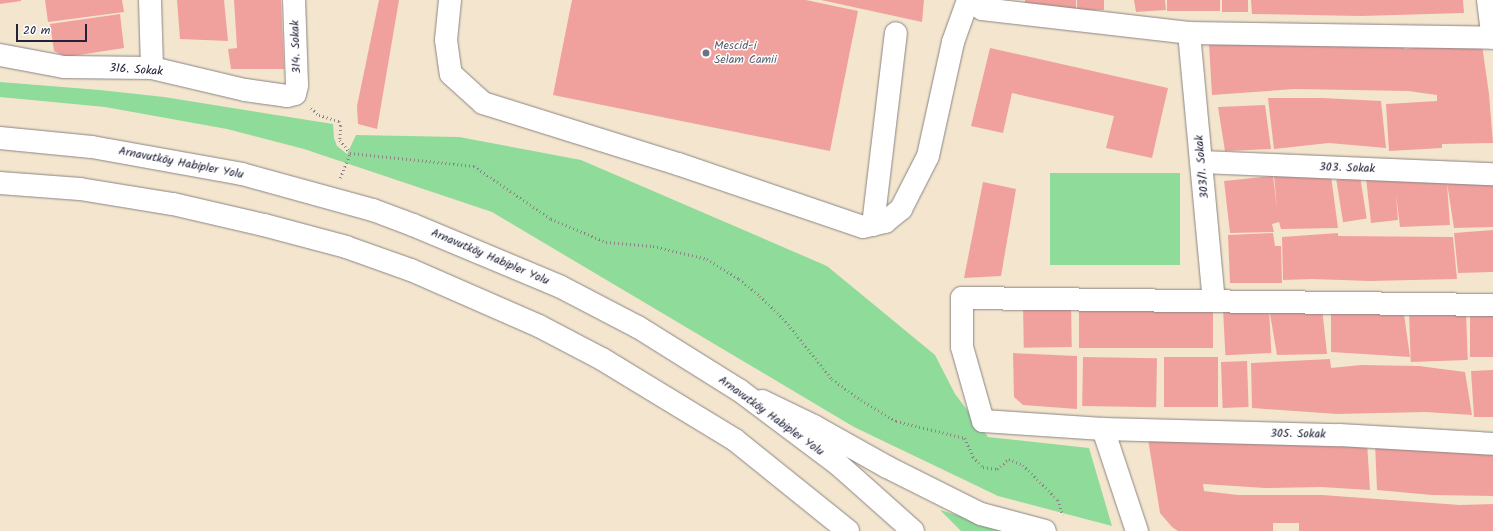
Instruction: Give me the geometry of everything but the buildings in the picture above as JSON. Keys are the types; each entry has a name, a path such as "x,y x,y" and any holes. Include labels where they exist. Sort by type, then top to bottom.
{"main road":[{"path":"150,0 152,68"},
{"name":"314. Sokak","path":"294,0 297,85 295,94"},
{"path":"450,0 446,40 451,74 483,103 678,164 863,227 885,222 901,209 928,156 953,42 969,0 982,9 1189,33 1493,38 1488,0"},
{"path":"873,225 896,33"},
{"name":"303/1. Sokak","path":"1189,33 1214,301"},
{"name":"316. Sokak","path":"0,55 64,67 152,68 277,96 295,94"},
{"name":"Arnavutköy Habipler Yolu","path":"0,138 92,147 242,174 332,199 413,224 561,287 638,327 739,390 839,465 913,531"},
{"name":"303. Sokak","path":"1201,162 1493,174"},
{"path":"0,183 80,189 173,204 272,227 346,247 411,270 539,326 602,360 735,440 848,531"},
{"name":"305. Sokak","path":"1214,301 962,298 962,347 983,421 1103,429 1339,436 1493,444"},
{"path":"1214,301 1493,306"},
{"path":"739,390 814,426 887,468 981,514 1045,531"},
{"path":"1103,429 1137,531"}],"path":[{"path":"295,94 320,115 339,121 341,126 340,140 350,153 474,166 551,219 606,242 653,246 707,260 760,296 784,318 832,378 861,400 896,421 965,438 973,457 983,467 997,468 1009,459 1024,465 1058,500 1064,519"},
{"path":"332,199 350,153"}],"green space":[{"path":"0,82 164,97 333,124 334,138 337,146 347,154 356,135 459,137 581,160 827,266 935,355 955,394 988,437 1089,448 1112,526 998,496 854,427 492,212 304,149 227,129 105,107 0,97"},
{"path":"1050,173 1180,173 1180,265 1050,265"},
{"path":"940,510 1012,531 961,531"}],"place":[{"name":"Mescid-i Selam Camii","path":"706,53"}]}
